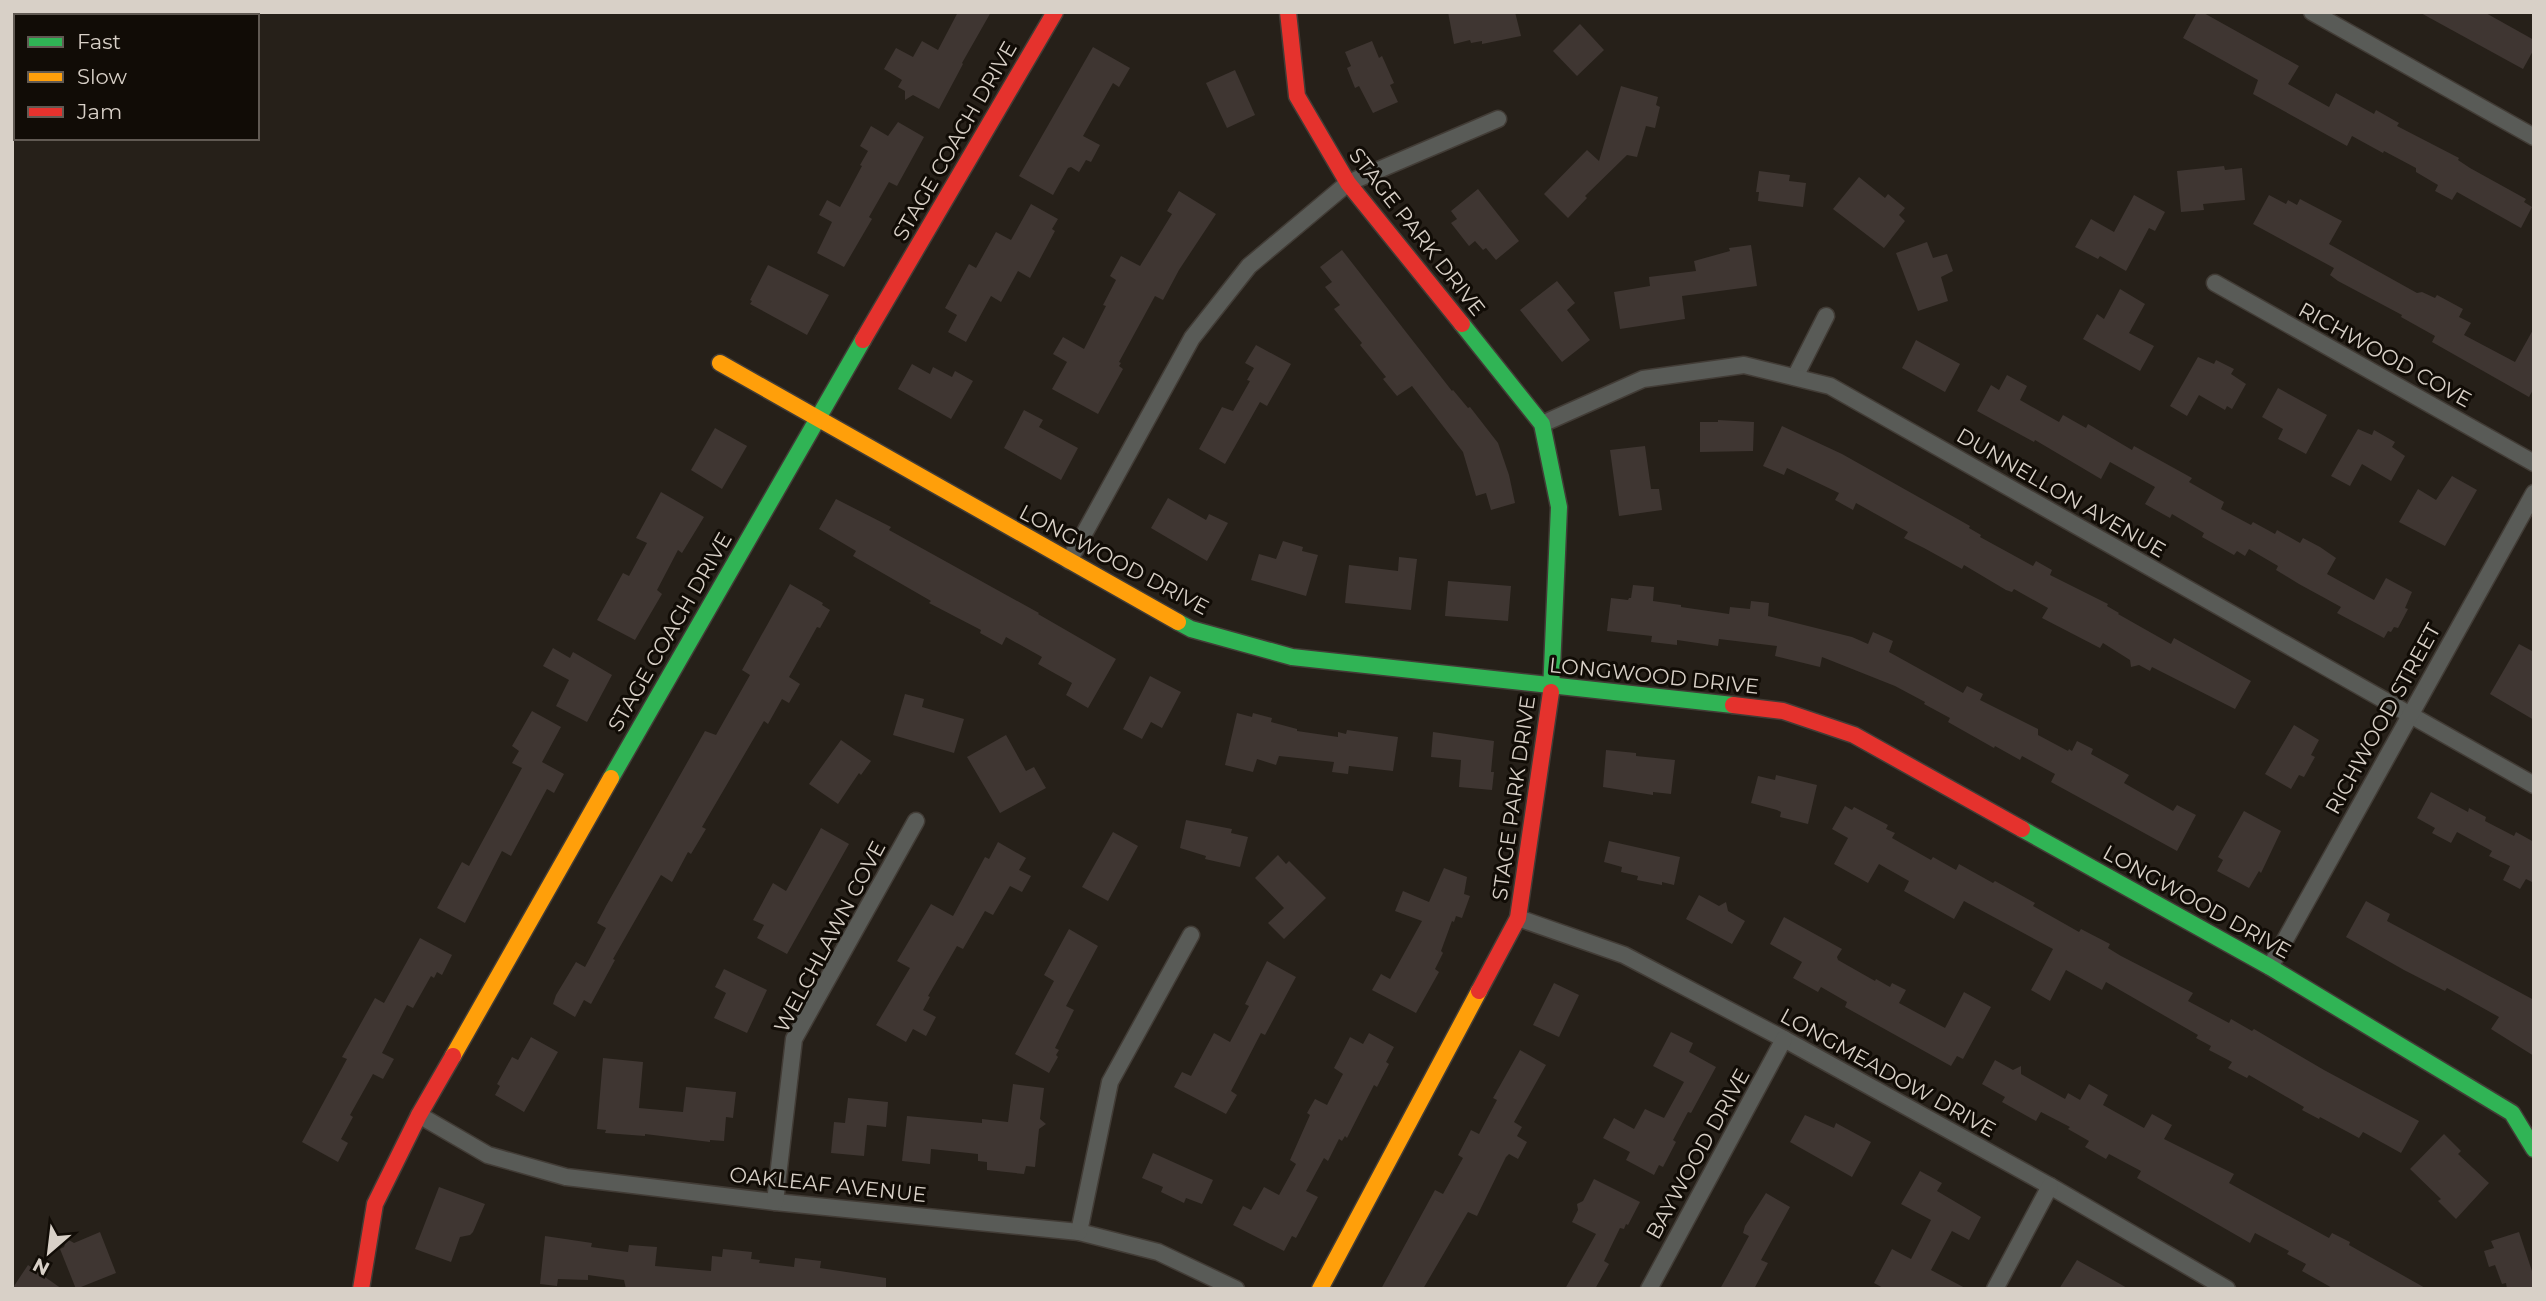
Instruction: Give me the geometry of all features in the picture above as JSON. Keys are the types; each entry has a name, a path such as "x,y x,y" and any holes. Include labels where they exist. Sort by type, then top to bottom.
{"street":[{"name":"STAGE COACH DRIVE","path":"361,1289 374,1203 419,1115 817,418 1055,12"},
{"name":"STAGE PARK DRIVE","path":"1288,12 1297,96 1348,183 1542,425 1559,507 1552,687 1518,918 1320,1289"},
{"path":"2312,12 2534,136"},
{"path":"1069,561 1192,338 1249,266 1348,183 1498,119"},
{"name":"RICHWOOD COVE","path":"2215,284 2534,463"},
{"path":"1795,377 1826,316"},
{"name":"LONGWOOD DRIVE","path":"720,363 1191,629 1292,657 1783,711 1854,735 2270,967 2512,1113 2534,1149"},
{"name":"DUNNELLON AVENUE","path":"1542,425 1643,379 1744,365 1830,386 2534,785"},
{"name":"RICHWOOD STREET","path":"2270,967 2534,493"},
{"name":"WELCHLAWN COVE","path":"775,1202 794,1039 916,821"},
{"name":"LONGMEADOW DRIVE","path":"1518,918 1624,956 1784,1039 2050,1186 2227,1289"},
{"path":"1079,1232 1110,1082 1191,935"},
{"name":"BAYWOOD DRIVE","path":"1649,1289 1784,1039"},
{"name":"OAKLEAF AVENUE","path":"419,1115 488,1155 566,1177 775,1202 1079,1232 1158,1252 1236,1289"},
{"path":"1995,1289 2050,1186"}],"building":[{"path":"958,12 991,12 939,109 913,95 905,100 905,91 898,87 902,80 884,69 896,48 913,57 922,41 938,50"},
{"path":"1448,12 1515,12 1521,36 1482,44 1482,41 1471,43 1470,40 1454,44"},
{"path":"2197,12 2202,12 2299,66 2288,84 2329,107 2336,93 2374,114 2376,110 2399,123 2397,126 2459,158 2458,160 2470,168 2526,199 2524,202 2532,207 2521,228 2457,192 2452,200 2435,191 2438,185 2416,172 2416,168 2384,151 2383,153 2352,136 2347,146 2253,94 2258,80 2183,38"},
{"path":"2419,12 2484,12 2534,40 2534,49 2523,69"},
{"path":"1580,24 1604,50 1577,76 1553,51"},
{"path":"1372,41 1394,83 1390,85 1398,102 1373,113 1359,86 1355,88 1347,68 1351,66 1345,52"},
{"path":"1093,47 1130,68 1119,87 1113,83 1083,136 1100,145 1091,162 1086,160 1079,172 1068,168 1053,195 1019,176"},
{"path":"1235,70 1255,115 1227,128 1206,83"},
{"path":"1621,86 1658,97 1656,105 1660,107 1655,128 1646,126 1637,157 1627,155 1585,196 1587,198 1568,218 1544,194 1587,150 1599,161"},
{"path":"898,122 924,137 897,186 889,182 869,217 872,219 844,267 817,253 832,222 819,215 827,200 840,207 868,151 860,146 871,126 888,136"},
{"path":"2224,166 2225,170 2242,168 2245,200 2203,204 2204,210 2181,212 2177,171"},
{"path":"1759,171 1790,175 1789,181 1806,183 1803,207 1758,201 1759,192 1756,192"},
{"path":"1859,177 1885,198 1888,194 1905,208 1899,215 1905,221 1884,248 1833,209"},
{"path":"1478,189 1519,241 1496,260 1486,248 1483,250 1475,241 1469,246 1451,223 1457,219 1451,211"},
{"path":"1179,191 1216,214 1179,270 1163,300 1155,296 1119,362 1123,369 1098,414 1052,389 1067,362 1053,354 1063,337 1084,349 1106,306 1103,305 1116,280 1110,276 1121,256 1140,266 1172,214 1167,211"},
{"path":"2134,195 2165,212 2155,231 2149,228 2126,271 2100,256 2098,259 2075,247 2091,219 2114,232"},
{"path":"2269,195 2286,204 2288,200 2297,205 2300,199 2342,221 2329,244 2417,293 2422,292 2435,298 2437,295 2463,309 2459,317 2471,323 2464,335 2515,362 2534,328 2534,388 2529,397 2432,342 2435,336 2401,317 2402,315 2338,281 2330,275 2334,268 2253,224"},
{"path":"1031,204 1058,219 1052,229 1055,231 1030,278 1018,271 1001,302 991,296 966,342 948,332 957,315 945,308 969,264 976,268 996,232 1011,240"},
{"path":"1927,242 1933,258 1947,254 1953,271 1941,277 1948,301 1918,311 1896,253"},
{"path":"1751,245 1757,286 1682,296 1685,319 1620,329 1614,292 1650,286 1649,277 1696,271 1694,261 1730,251 1729,248"},
{"path":"1342,250 1452,391 1470,407 1498,443 1515,503 1491,510 1486,493 1476,496 1463,452 1412,386 1397,396 1383,379 1386,377 1360,345 1362,343 1334,309 1340,305 1325,287 1332,282 1320,267"},
{"path":"768,265 829,295 807,335 750,304"},
{"path":"1557,281 1575,303 1567,310 1590,340 1562,362 1520,310"},
{"path":"2120,289 2145,304 2129,333 2154,346 2140,371 2083,339 2097,314 2104,319"},
{"path":"1916,340 1960,364 1945,392 1902,368"},
{"path":"1256,345 1291,364 1267,406 1260,402 1225,464 1199,449 1222,407 1233,411 1250,381 1247,380 1254,368 1245,363"},
{"path":"2198,357 2214,364 2216,360 2234,369 2231,374 2246,384 2232,409 2227,406 2225,410 2199,395 2187,416 2170,406"},
{"path":"912,364 930,374 933,367 952,377 955,371 973,381 951,419 898,389"},
{"path":"2007,375 2027,386 2020,400 2059,422 2063,415 2086,428 2088,424 2132,450 2134,446 2192,478 2189,482 2224,502 2221,509 2251,525 2253,522 2275,534 2277,530 2300,543 2303,538 2320,547 2336,558 2327,574 2374,600 2386,578 2412,592 2405,608 2408,609 2398,628 2394,627 2391,632 2388,631 2384,638 2337,613 2341,607 2276,570 2278,566 2249,549 2245,556 2237,551 2234,555 2202,537 2204,533 2172,514 2170,518 2145,504 2155,487 2110,462 2101,479 2035,440 2034,442 1977,411 1991,385 1999,390"},
{"path":"2278,388 2327,415 2306,454 2278,439 2283,429 2262,417"},
{"path":"1024,410 1043,420 1039,427 1078,448 1061,480 1004,448"},
{"path":"1700,422 1754,422 1753,451 1700,452"},
{"path":"1782,426 1842,454 1970,526 1980,537 2033,566 2036,561 2052,570 2050,575 2108,604 2107,606 2118,614 2171,644 2174,638 2251,681 2235,709 2152,667 2150,671 2139,665 2131,667 2130,660 2103,643 2100,648 2042,618 2048,608 2014,589 2012,592 2006,590 1964,565 1962,569 1904,538 1908,532 1856,503 1853,510 1835,500 1839,493 1787,468 1784,475 1763,466"},
{"path":"715,428 747,446 722,489 691,470"},
{"path":"2358,429 2372,435 2374,430 2395,442 2392,447 2405,456 2391,481 2362,464 2350,486 2331,476"},
{"path":"1645,446 1651,489 1659,489 1662,510 1619,516 1610,450"},
{"path":"2452,476 2477,490 2445,546 2399,522 2418,489 2436,500"},
{"path":"661,492 704,517 682,553 678,550 657,590 662,594 635,640 597,620 623,573 629,576 647,543 636,538"},
{"path":"1168,498 1206,520 1209,514 1228,523 1207,561 1151,528"},
{"path":"836,499 891,527 889,530 1116,659 1088,708 1066,695 1072,683 1038,664 1042,657 1006,637 1002,645 980,633 981,630 929,603 931,601 853,556 856,551 819,529"},
{"path":"1283,541 1303,547 1302,551 1318,555 1306,596 1251,580 1259,554 1276,559"},
{"path":"1399,557 1417,559 1411,610 1345,603 1349,565 1398,571"},
{"path":"1448,581 1511,586 1508,621 1445,616"},
{"path":"790,584 830,610 820,628 817,627 789,677 800,684 789,703 782,699 768,724 764,721 702,827 706,829 691,854 688,852 672,882 661,875 613,959 615,960 591,1004 584,1000 575,1017 553,1004 556,995 576,962 585,967 606,928 597,923 606,906 705,731 716,735 750,675 742,670"},
{"path":"1633,585 1654,587 1653,601 1729,614 1730,607 1750,609 1751,601 1769,603 1768,616 1852,637 1868,644 1873,632 1893,641 1889,652 1963,693 1967,686 1983,694 1980,700 2038,729 2038,735 2068,751 2072,751 2077,741 2093,749 2091,754 2129,775 2124,783 2173,811 2177,805 2196,815 2177,851 2051,782 2055,774 2022,756 2020,760 1995,746 1994,748 1948,722 1950,718 1924,704 1925,702 1895,686 1822,657 1820,667 1775,656 1777,646 1719,639 1718,646 1677,640 1677,645 1651,642 1652,636 1607,631 1611,598 1628,600 1631,598"},
{"path":"2519,644 2534,652 2534,720 2490,694"},
{"path":"553,648 570,658 573,652 612,675 587,722 556,706 569,680 543,666"},
{"path":"1150,676 1181,692 1162,728 1151,722 1142,739 1123,729"},
{"path":"905,694 924,699 922,707 964,719 954,753 893,735"},
{"path":"532,711 561,727 542,762 564,774 554,793 547,789 511,856 502,851 465,923 437,908 462,862 469,866 522,768 512,763 519,751 512,746"},
{"path":"1237,713 1252,717 1253,713 1272,718 1271,722 1297,731 1338,737 1338,732 1346,734 1347,730 1398,737 1393,771 1349,766 1348,774 1332,772 1334,762 1279,756 1276,765 1257,759 1253,772 1225,765"},
{"path":"2294,725 2319,740 2311,755 2315,757 2304,777 2299,775 2291,789 2265,774"},
{"path":"1433,732 1494,741 1492,790 1459,787 1461,760 1431,757"},
{"path":"1006,735 1026,771 1034,767 1046,788 1000,813 967,757"},
{"path":"841,740 871,761 861,775 859,773 838,804 809,784"},
{"path":"1606,750 1675,760 1671,794 1653,792 1653,795 1603,787"},
{"path":"1776,775 1817,785 1808,824 1780,817 1781,812 1777,810 1751,803 1758,776 1775,780"},
{"path":"2431,792 2468,812 2469,808 2486,817 2485,821 2514,836 2516,832 2534,842 2534,883 2526,879 2520,889 2503,880 2510,866 2489,856 2492,851 2457,832 2451,843 2432,833 2435,828 2417,818"},
{"path":"1845,806 1852,810 1854,807 1888,825 1886,829 1895,833 1892,838 1931,860 1933,857 1956,870 1959,864 2035,903 2033,906 2079,932 2081,929 2110,944 2108,948 2121,956 2193,993 2188,1001 2229,1023 2231,1019 2252,1031 2254,1029 2419,1121 2401,1153 2363,1132 2359,1138 2320,1117 2319,1119 2302,1110 2304,1107 2249,1075 2247,1078 2228,1068 2232,1062 2209,1050 2211,1046 2196,1038 2198,1035 2106,982 2102,990 2066,970 2050,1001 2031,990 2053,949 1964,901 1954,919 1904,891 1909,881 1879,864 1868,883 1834,864 1848,838 1832,829"},
{"path":"2244,811 2281,831 2261,873 2259,871 2249,888 2217,871 2223,860 2218,857"},
{"path":"1186,820 1232,829 1231,833 1248,837 1240,867 1205,859 1206,856 1180,848"},
{"path":"821,828 849,844 787,954 757,938 764,925 753,920 773,883 786,891"},
{"path":"1113,832 1138,846 1108,901 1082,887"},
{"path":"1609,841 1680,857 1674,885 1637,880 1638,876 1621,872 1622,867 1604,862"},
{"path":"998,842 1026,858 1019,870 1031,876 1022,892 1010,886 993,915 985,911 963,949 957,946 928,996 930,997 923,1010 936,1017 926,1036 913,1029 906,1042 876,1025 910,968 897,961 931,904 953,916 985,857 989,859"},
{"path":"1278,855 1286,864 1289,861 1326,898 1284,939 1268,923 1284,908 1255,878"},
{"path":"1444,868 1467,877 1464,894 1470,896 1462,918 1456,916 1454,922 1452,921 1441,951 1443,953 1435,969 1439,972 1416,1013 1372,990 1381,974 1390,979 1422,921 1395,911 1403,891 1429,902"},
{"path":"1699,895 1719,906 1726,902 1728,911 1745,921 1732,944 1686,919"},
{"path":"2366,901 2390,914 2387,921 2534,1000 2534,1056 2491,1029 2499,1017 2447,988 2445,991 2404,970 2346,937"},
{"path":"1784,917 1842,949 1838,960 1875,981 1876,979 1890,987 1892,983 1906,990 1899,1003 1945,1028 1964,992 1991,1007 1963,1059 1957,1056 1951,1066 1845,1007 1847,1002 1821,987 1818,992 1793,978 1802,962 1770,944"},
{"path":"1069,929 1098,946 1066,1006 1074,1010 1055,1048 1059,1050 1056,1055 1058,1057 1049,1073 1015,1054 1054,981 1044,975"},
{"path":"420,938 452,955 442,975 437,972 434,978 431,976 413,1008 407,1005 382,1053 394,1059 383,1079 373,1074 350,1115 353,1117 341,1139 348,1143 338,1162 302,1142 347,1059 342,1057 375,998 384,1003"},
{"path":"1267,961 1296,977 1265,1035 1261,1033 1231,1091 1237,1095 1226,1114 1174,1087 1182,1072 1191,1076 1214,1033 1230,1042 1249,1006 1245,1004"},
{"path":"724,969 767,990 747,1033 714,1018 726,993 715,987"},
{"path":"1554,983 1579,995 1559,1037 1533,1025"},
{"path":"1671,1032 1693,1043 1689,1052 1716,1067 1673,1140 1676,1142 1663,1167 1659,1165 1654,1175 1626,1160 1630,1152 1603,1138 1614,1118 1634,1129 1645,1109 1664,1118 1684,1082 1653,1066"},
{"path":"1369,1033 1394,1047 1386,1062 1389,1064 1377,1087 1374,1085 1347,1138 1345,1136 1342,1141 1339,1139 1328,1161 1324,1158 1306,1191 1318,1197 1296,1238 1292,1236 1284,1251 1233,1225 1243,1206 1251,1210 1264,1187 1279,1195 1296,1164 1290,1160 1310,1115 1307,1113 1315,1099 1327,1105 1343,1074 1334,1068 1350,1037 1363,1044"},
{"path":"531,1037 558,1052 524,1112 495,1095 500,1086 497,1084 512,1057 518,1060"},
{"path":"1520,1050 1546,1065 1514,1122 1522,1127 1517,1136 1527,1142 1518,1159 1509,1154 1506,1157 1477,1216 1468,1212 1423,1289 1381,1289 1435,1190 1443,1194 1463,1158 1458,1155 1471,1130 1479,1134 1497,1100 1493,1098"},
{"path":"603,1058 643,1062 639,1108 683,1112 686,1087 736,1092 733,1118 726,1117 724,1141 605,1133 606,1130 597,1129"},
{"path":"1995,1060 2013,1070 2021,1066 2021,1074 2065,1099 2068,1093 2080,1100 2089,1084 2108,1095 2103,1105 2144,1128 2152,1114 2172,1125 2164,1139 2234,1174 2229,1183 2329,1238 2332,1233 2350,1242 2349,1245 2427,1289 2334,1289 2302,1271 2306,1264 2287,1254 2289,1251 2255,1233 2250,1243 2137,1178 2141,1171 2109,1154 2106,1159 2085,1147 2089,1141 2068,1129 2070,1127 2041,1112 2036,1121 2002,1102 2005,1097 1982,1084"},
{"path":"1013,1084 1044,1088 1040,1119 1046,1124 1039,1129 1035,1167 1026,1166 1024,1174 987,1170 987,1162 978,1161 978,1154 931,1149 930,1164 902,1161 907,1116 982,1123 982,1119 1008,1122"},
{"path":"848,1098 888,1102 886,1127 867,1125 864,1156 831,1153 834,1122 845,1123"},
{"path":"1805,1115 1834,1128 1836,1123 1871,1142 1852,1177 1790,1142"},
{"path":"2444,1134 2461,1151 2458,1154 2489,1183 2456,1219 2438,1201 2441,1199 2410,1169"},
{"path":"1153,1153 1213,1180 1202,1204 1186,1198 1184,1203 1161,1192 1163,1187 1142,1178"},
{"path":"1920,1171 1942,1183 1937,1191 1981,1217 1969,1240 1952,1231 1931,1270 1967,1289 1885,1289 1874,1283 1892,1249 1911,1259 1931,1220 1901,1204"},
{"path":"1594,1179 1640,1202 1628,1225 1626,1224 1624,1229 1620,1228 1604,1261 1609,1264 1595,1289 1565,1289 1596,1234 1572,1222 1578,1210 1577,1204 1583,1201"},
{"path":"439,1187 485,1204 473,1232 460,1237 451,1262 415,1249"},
{"path":"1766,1193 1790,1207 1761,1260 1768,1263 1754,1289 1720,1289 1749,1236 1743,1233 1745,1226"},
{"path":"100,1232 116,1273 76,1289 60,1249 64,1247 67,1239 74,1243"},
{"path":"2519,1232 2534,1277 2534,1289 2507,1289 2506,1283 2502,1284 2495,1265 2489,1267 2484,1251 2494,1248 2491,1241"},
{"path":"545,1236 628,1252 629,1245 657,1247 655,1266 711,1271 712,1256 722,1257 723,1249 752,1252 751,1259 760,1260 759,1263 794,1267 795,1258 821,1261 820,1268 886,1278 886,1289 626,1289 624,1280 588,1275 588,1280 558,1279 557,1286 540,1284"},
{"path":"2077,1260 2129,1289 2059,1289"},
{"path":"28,1265 62,1289 12,1289"}],"traffic: fast":[{"path":"1462,324 1542,424 1559,507 1551,692"},
{"path":"611,778 863,340"},
{"path":"1178,622 1191,629 1292,657 1733,705"},
{"path":"2022,829 2270,967 2512,1113 2534,1149"}],"traffic: slow":[{"path":"720,363 1178,622"},
{"path":"453,1056 611,778"},
{"path":"1320,1289 1479,991"}],"traffic: jam":[{"path":"863,340 1055,12"},
{"path":"1288,12 1297,96 1348,183 1462,324"},
{"path":"1479,991 1518,918 1551,692"},
{"path":"1733,705 1783,711 1854,735 2022,829"},
{"path":"361,1289 375,1204 419,1115 453,1056"}]}
